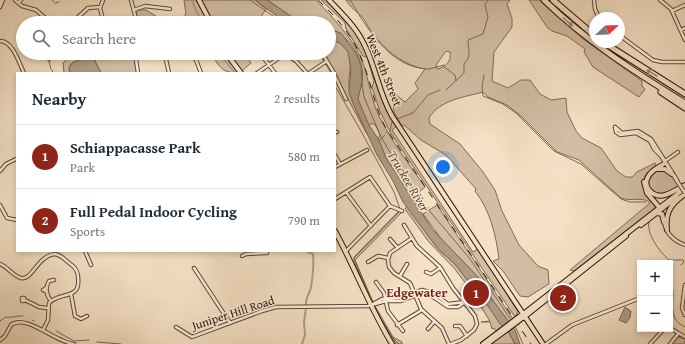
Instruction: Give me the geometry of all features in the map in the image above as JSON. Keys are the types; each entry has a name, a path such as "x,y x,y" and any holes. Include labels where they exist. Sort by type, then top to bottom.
{"highway":[{"path":"544,0 589,39"},
{"path":"553,0 589,31"},
{"path":"599,48 685,108"},
{"path":"601,48 685,103"},
{"path":"612,48 685,94"}],"main road":[{"path":"199,0 207,16"},
{"name":"West 4th Street","path":"329,0 361,37 368,53 380,92 389,110 514,301 522,316"},
{"path":"231,60 240,72"},
{"path":"665,162 648,177 647,185 649,190 655,195 666,195 685,185"},
{"path":"659,207 646,192 644,181 648,172 665,162"},
{"path":"653,171 663,169 672,174"},
{"path":"565,283 659,207 685,192"},
{"path":"482,344 489,341 515,322 654,214 685,192"},
{"path":"667,230 668,211 675,201 685,192"},
{"path":"654,214 661,213 664,222"},
{"path":"336,233 346,251 370,305 392,344"},
{"name":"West 4th Street","path":"494,271 522,316 544,344"},
{"path":"522,316 530,324 544,344"}],"street":[{"path":"15,0 18,3 36,10 43,16"},
{"path":"18,3 21,0"},
{"path":"102,0 100,7 102,16"},
{"path":"131,0 136,16"},
{"path":"660,0 672,11 685,40"},
{"path":"0,7 1,1"},
{"path":"594,1 597,12"},
{"path":"672,11 685,5"},
{"path":"134,10 145,6 170,9"},
{"path":"79,16 88,8 100,7"},
{"path":"681,30 685,28"},
{"path":"625,39 653,60 662,62 685,62"},
{"path":"0,41 6,42 10,46 16,58"},
{"path":"17,60 23,72"},
{"path":"136,60 138,72"},
{"path":"165,60 168,72"},
{"path":"196,60 202,72"},
{"path":"265,60 274,72"},
{"path":"259,72 275,60"},
{"path":"293,60 307,72"},
{"path":"310,72 326,62 333,72"},
{"path":"336,78 346,99"},
{"path":"677,181 650,138 638,131 622,133 615,127 616,132 620,136 636,133 648,140 654,150 665,162 672,174 677,181 685,192"},
{"path":"336,166 367,150"},
{"path":"665,162 678,152"},
{"path":"336,157 340,164"},
{"path":"0,171 6,164 16,159"},
{"path":"336,198 370,177 390,206 402,211"},
{"path":"346,192 371,226"},
{"path":"0,205 7,218 16,220"},
{"path":"346,251 390,206"},
{"path":"664,222 667,230 674,240 685,245"},
{"path":"404,225 421,250 440,268 478,322 474,330 467,336 450,344 443,330 422,310 408,281 390,269 388,258 392,251 412,238"},
{"path":"390,240 397,247"},
{"path":"85,252 91,265"},
{"path":"242,256 246,254 267,252"},
{"path":"0,264 19,278 24,279 30,276 43,258 52,254 59,255 75,268 78,274 78,287 70,294 51,301 47,308 48,320 42,330"},
{"path":"368,262 378,256 388,258"},
{"path":"400,276 407,264"},
{"path":"194,268 230,323"},
{"path":"426,272 431,274 440,268"},
{"path":"51,301 46,288 49,281 54,280"},
{"path":"376,282 383,292 388,311 402,331"},
{"path":"685,286 682,308 685,315"},
{"path":"414,293 428,291 451,305 465,302"},
{"name":"Juniper Hill Road","path":"176,327 192,337 276,307 370,305 414,293"},
{"path":"70,294 74,316 81,319 87,316"},
{"path":"544,344 572,325 637,299"},
{"path":"25,300 39,307 47,308"},
{"path":"397,325 422,310"},
{"path":"0,340 5,336 11,325 16,322 42,330 60,341 74,344"},
{"path":"428,329 434,322"},
{"path":"455,326 460,326 467,336"},
{"path":"673,330 685,337"},
{"path":"650,344 661,332"},
{"path":"670,344 678,334"}],"shaded area":[{"path":"184,0 196,0 205,16 184,16 186,14"},
{"path":"201,0 255,0 266,9 262,16 209,16"},
{"path":"255,0 267,0 291,16 277,16"},
{"path":"267,0 316,0 332,16 291,16"},
{"path":"321,0 327,0 355,32 363,44 379,92 397,126 392,130 473,252 478,249 518,312 515,317 390,132 379,109 372,87 374,81 367,57 363,56 346,29 345,23"},
{"path":"346,0 510,0 507,4 512,18 512,27 494,52 492,81 508,88 521,80 530,80 540,94 551,100 566,98 567,112 576,131 582,138 601,148 617,171 626,177 632,177 637,172 655,163 656,165 646,174 644,184 647,193 655,204 655,208 574,271 570,270 650,203 641,199 621,198 579,160 557,152 522,117 507,105 488,97 483,92 453,100 439,107 429,118 430,124 460,144 483,172 495,190 502,211 519,245 538,266 548,270 549,284 528,297 520,296 503,271 493,261 499,259 492,223 485,206 475,191 476,189 446,155 421,140 404,125 402,126 394,112 391,91 405,102 418,89 415,83 425,69 402,61 383,46 372,33 362,17","holes":["446,51 450,52 448,63 437,69 436,65"]},
{"path":"529,0 539,0 589,43 589,48 596,48 642,81 642,86 645,89 639,97 593,67 584,52 585,49 567,36 552,31 547,27"},
{"path":"146,10 156,16 137,16 136,11"},
{"path":"336,21 359,54 379,116 400,152 425,187 419,192 423,199 415,204 386,158 378,139 380,135 376,126 372,123 369,126 362,112 358,101 358,93 363,74 359,57 343,36 336,32"},
{"path":"336,31 341,33 357,55 361,66 362,82 358,99 369,125 379,140 386,158 432,229 478,277 485,290 515,330 520,344 515,344 509,333 500,324 480,294 455,264 438,249 403,202 393,181 377,155 353,103 349,92 351,69 348,52 341,44 336,42"},
{"path":"336,41 340,42 346,48 349,54 350,93 367,134 336,77 336,72 333,72 327,60 336,60"},
{"path":"66,60 80,60 71,64 69,68 70,72 64,72 63,63"},
{"path":"79,60 94,60 100,72 70,72 69,68 72,63"},
{"path":"94,60 134,60 137,72 100,72"},
{"path":"215,60 229,60 237,72 228,72"},
{"path":"233,60 249,60 251,63 242,71"},
{"path":"663,170 671,175 679,187 666,194 653,193 648,186 649,177 655,171"},
{"path":"437,205 513,319 509,322 485,290 478,277 442,240 423,214"},
{"path":"407,206 438,249 455,264 471,285 476,288 503,326 496,331 494,328 492,329 490,322 481,322 490,321 476,299 472,299 466,303 465,301 472,296 473,293 454,268 429,242 405,209"},
{"path":"399,211 402,212 355,260 373,302 371,301 354,261 354,257"},
{"path":"375,306 393,337 402,342 402,344 396,344 375,309"},
{"path":"625,307 631,311 630,318 626,323 619,320"},
{"path":"508,331 515,344 491,343"},
{"path":"678,337 685,339 685,344 672,344"}],"waterway":[{"path":"192,0 199,16"},
{"path":"250,0 273,16"},
{"path":"350,0 367,27 389,52 397,59 407,64 417,68 428,69"},
{"path":"446,90 464,73 464,64 469,56 468,40 483,34 488,17 485,5 488,0"},
{"path":"55,3 59,2"},
{"path":"225,60 234,72"},
{"path":"323,60 330,72"},
{"path":"49,62 51,69"},
{"path":"429,69 444,65"},
{"path":"443,66 455,75 456,81"},
{"path":"484,75 482,87 483,96 503,104 516,113 554,151 581,164 621,199 630,202 646,202"},
{"name":"Truckee River","path":"362,83 364,97 381,137 407,181 421,200"},
{"path":"336,88 394,192 400,209"},
{"path":"397,119 413,113 428,95 440,90"},
{"path":"390,131 392,122"},
{"path":"379,141 385,135"},
{"name":"Truckee River","path":"422,202 470,259 511,320"},
{"path":"371,300 354,258 400,211"},
{"path":"649,222 650,232 658,248 669,260 683,260 684,262 681,265"},
{"path":"306,305 313,274 313,254 308,252"},
{"path":"673,296 674,316 676,320 685,327"},
{"path":"302,344 305,335 304,322 306,308"},
{"path":"375,309 392,337 399,344"},
{"path":"0,321 6,317 23,316"},
{"path":"515,326 523,344"},
{"path":"56,331 74,341 89,340"},
{"path":"97,342 121,344"}],"railway":[{"path":"318,0 334,16"},
{"path":"336,18 349,35 359,52 376,105 387,130 531,344"}],"place":[{"name":"Schiappacasse Park","path":"476,293"},
{"name":"Full Pedal Indoor Cycling","path":"563,298"}],"district":[{"name":"Edgewater","path":"417,292"}]}
